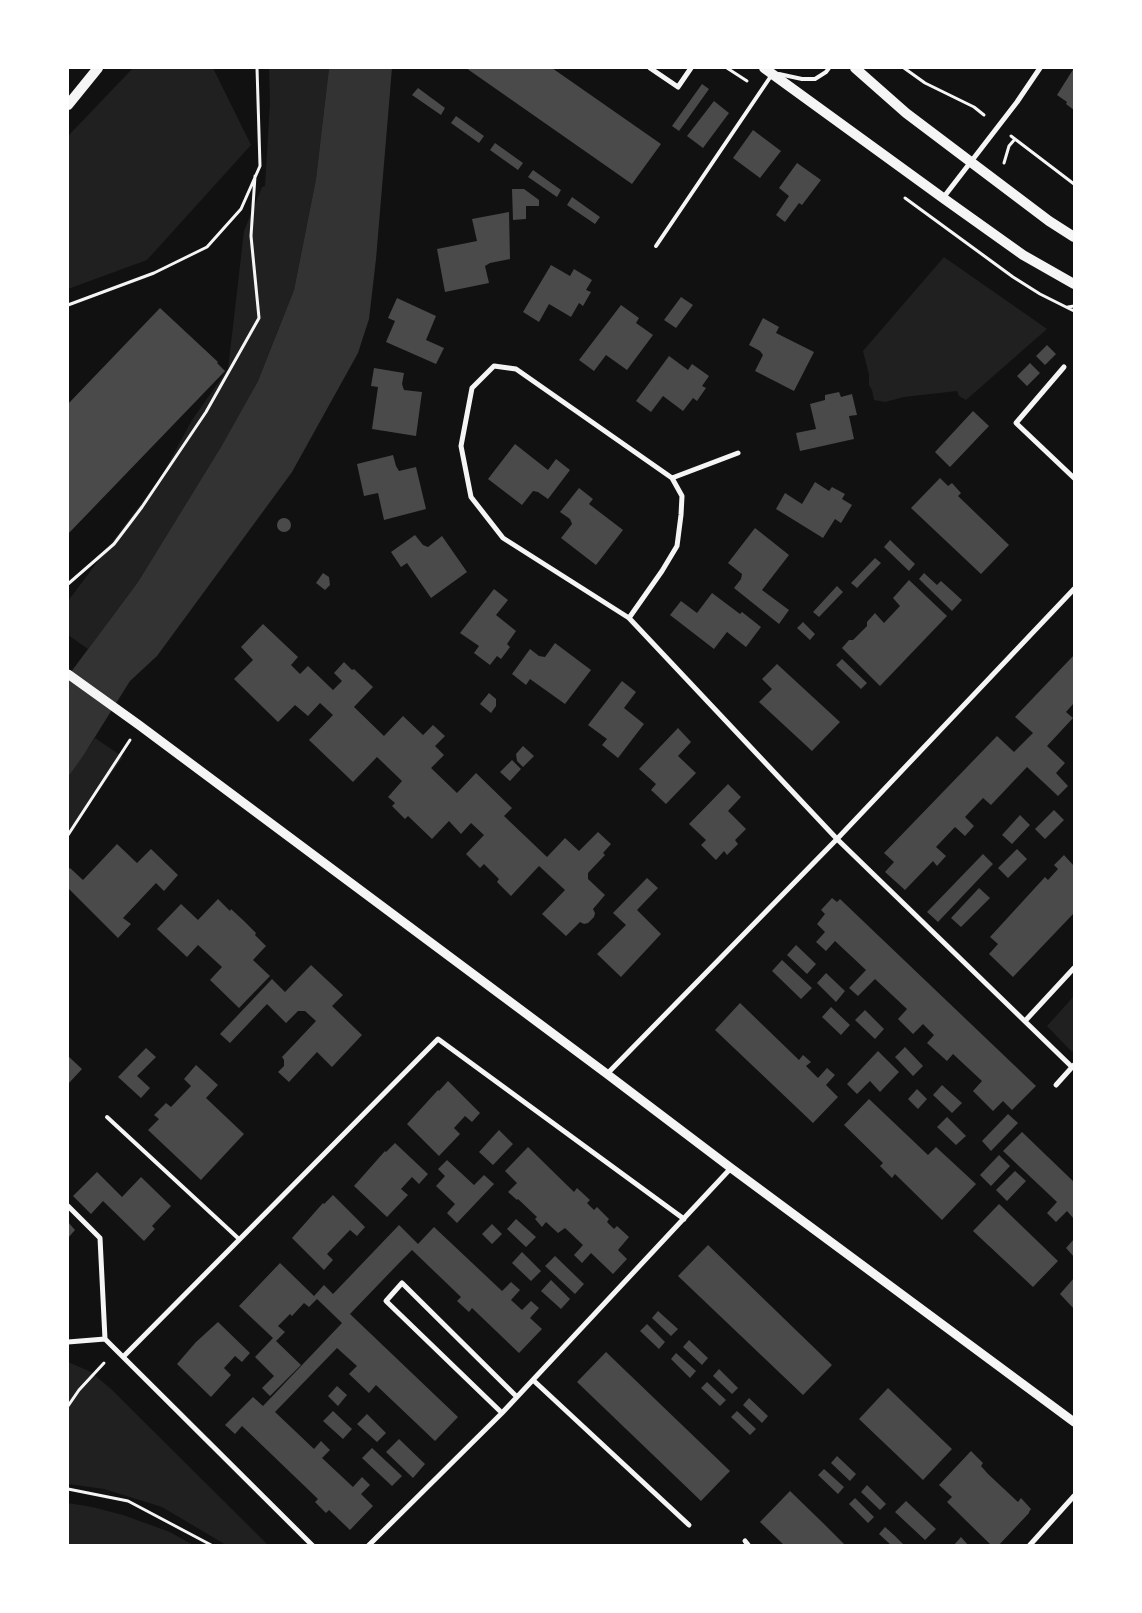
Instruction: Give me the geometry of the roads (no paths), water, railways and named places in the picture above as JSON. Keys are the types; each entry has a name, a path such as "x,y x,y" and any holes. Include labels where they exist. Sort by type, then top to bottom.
{"main road":[{"path":"68,105 98,68"},
{"path":"855,68 906,113 971,163 1049,221 1074,236"},
{"path":"768,70 1023,255 1074,284"}],"street":[{"path":"650,68 678,87 690,68"},
{"path":"943,198 1017,102 1040,68"},
{"path":"629,618 677,546 682,515 682,496 672,478 516,369 494,366 472,388 460,446 471,497 503,538 629,618 837,839 1073,1066 1056,1085"},
{"path":"1064,367 1016,423 1074,478"},
{"path":"672,478 738,453"},
{"path":"607,1074 837,839 1074,589"},
{"path":"68,674 140,725 731,1168 1074,1422"},
{"path":"1025,1021 1074,968"},
{"path":"123,1357 438,1039 684,1219"},
{"path":"368,1546 502,1413 731,1168"},
{"path":"68,1206 100,1238 105,1338 313,1546"},
{"path":"502,1413 386,1301 402,1283 517,1397"},
{"path":"68,1342 105,1338"},
{"path":"533,1380 689,1525"},
{"path":"1028,1546 1074,1496"}],"lane":[{"path":"656,246 768,70 802,79 815,79 829,68"},
{"path":"107,1117 239,1239"}]}
